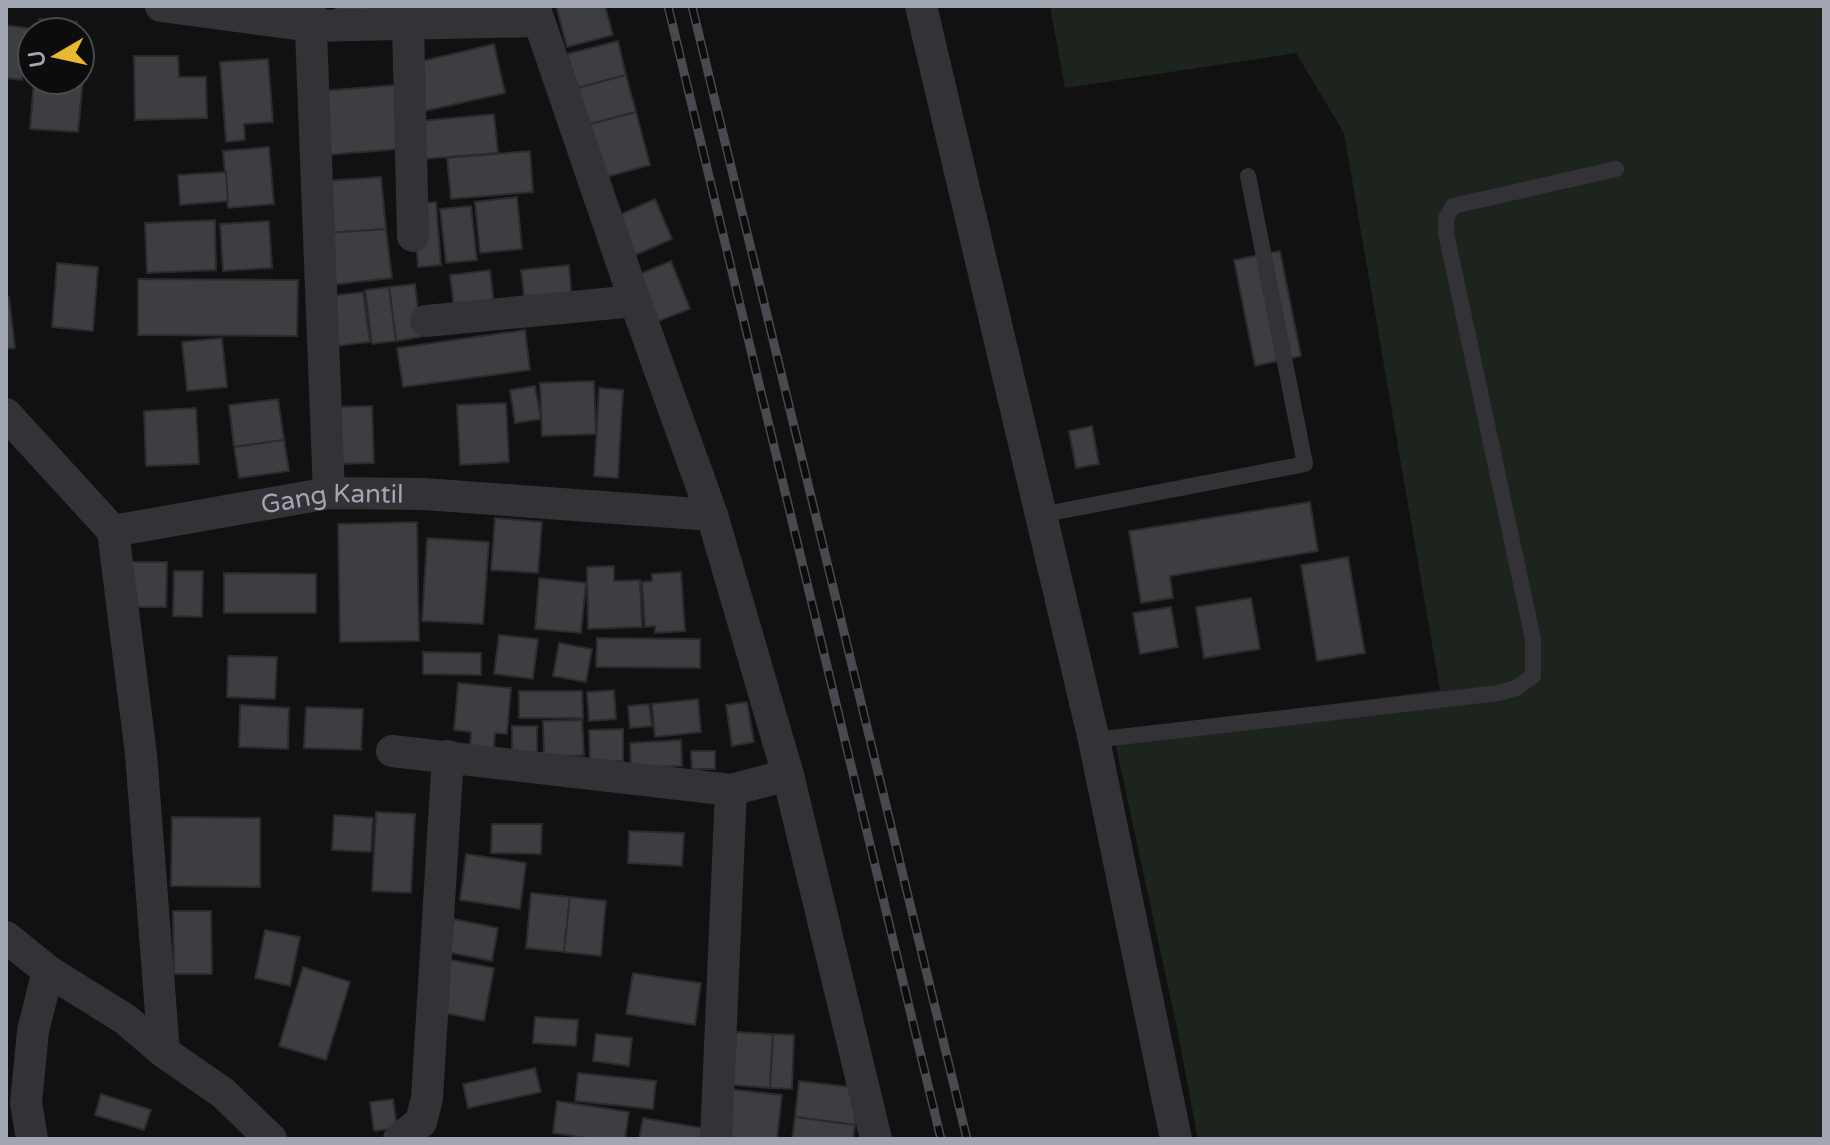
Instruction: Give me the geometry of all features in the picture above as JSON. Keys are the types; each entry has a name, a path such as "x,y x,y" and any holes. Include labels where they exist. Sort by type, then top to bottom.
{"street":[{"path":"161,6 408,25 536,14 712,515 788,775 876,1139"},
{"path":"921,6 1094,740 1176,1139"},
{"path":"310,16 329,493"},
{"path":"408,25 413,236"},
{"path":"426,321 635,301"},
{"path":"6,414 113,531 141,754 164,1052"},
{"name":"Gang Kantil","path":"113,531 329,493 424,494 712,515"},
{"path":"392,751 731,790 788,775"},
{"path":"399,1139 421,1122 427,1098 448,756"},
{"path":"716,1139 731,790"},
{"path":"6,937 48,971 125,1019 164,1052 223,1093 271,1139"},
{"path":"32,1139 26,1103 33,1031 48,971"}],"lane":[{"path":"1094,740 1499,693 1516,688 1533,676 1533,639 1446,233 1446,218 1453,206 1616,169"},
{"path":"1040,515 1305,464 1248,176"}],"shaded area":[{"path":"1050,6 1824,6 1824,1139 1198,1139 1113,733 1440,690 1344,133 1296,53 1065,88"}],"building":[{"path":"335,6 467,6 467,7 335,11"},
{"path":"556,6 605,6 613,35 567,47"},
{"path":"6,25 16,26 16,79 6,78"},
{"path":"618,41 626,75 578,88 567,54"},
{"path":"494,44 505,93 425,111 414,63"},
{"path":"134,56 178,56 179,77 206,77 207,118 135,120"},
{"path":"268,59 273,122 244,124 245,140 226,142 220,62"},
{"path":"626,75 636,112 587,125 578,88"},
{"path":"395,85 400,149 326,155 321,91"},
{"path":"33,96 81,96 78,132 30,129"},
{"path":"636,112 650,165 602,178 587,125"},
{"path":"494,114 498,153 423,159 420,121"},
{"path":"269,147 274,204 228,208 223,151"},
{"path":"530,151 533,192 451,199 447,158"},
{"path":"226,172 228,201 180,205 178,175"},
{"path":"381,177 386,229 327,233 323,181"},
{"path":"517,197 522,249 480,253 475,202"},
{"path":"655,199 672,239 629,258 612,218"},
{"path":"436,202 441,265 418,267 413,204"},
{"path":"471,206 477,260 446,263 440,209"},
{"path":"215,220 216,270 147,273 145,223"},
{"path":"269,221 272,268 223,271 220,224"},
{"path":"386,229 392,278 330,285 327,233"},
{"path":"1280,251 1301,356 1255,366 1234,260"},
{"path":"671,261 690,309 656,322 637,275"},
{"path":"57,263 98,267 93,331 52,327"},
{"path":"569,265 572,301 525,306 521,270"},
{"path":"490,270 495,311 455,316 450,275"},
{"path":"138,279 298,280 297,336 138,335"},
{"path":"415,284 421,337 396,341 389,287"},
{"path":"389,287 396,341 372,344 365,290"},
{"path":"363,292 370,342 336,346 330,296"},
{"path":"6,297 9,297 15,348 6,349"},
{"path":"525,330 530,370 403,387 397,348"},
{"path":"222,338 227,387 187,391 182,342"},
{"path":"594,381 596,434 542,436 540,383"},
{"path":"535,386 541,419 515,423 510,390"},
{"path":"599,388 623,390 618,478 594,476"},
{"path":"278,399 284,440 234,447 229,405"},
{"path":"506,403 509,462 460,465 457,405"},
{"path":"372,406 374,463 336,464 334,407"},
{"path":"196,408 199,464 146,466 144,411"},
{"path":"1092,426 1099,464 1076,468 1069,431"},
{"path":"284,440 289,471 239,478 234,447"},
{"path":"1310,502 1318,551 1170,576 1173,598 1141,603 1129,531"},
{"path":"495,518 542,522 538,573 491,570"},
{"path":"417,522 419,641 340,642 338,524"},
{"path":"427,538 489,542 483,624 422,621"},
{"path":"1348,557 1365,653 1317,661 1301,565"},
{"path":"129,562 167,562 166,607 128,607"},
{"path":"614,566 614,581 640,580 642,627 588,629 587,567"},
{"path":"174,571 203,571 202,617 173,616"},
{"path":"681,572 685,631 655,633 655,626 645,627 642,582 652,581 652,574"},
{"path":"224,573 316,574 316,613 224,613"},
{"path":"539,578 586,583 581,633 535,629"},
{"path":"1251,598 1260,649 1204,658 1196,607"},
{"path":"1171,607 1178,647 1140,654 1133,613"},
{"path":"499,635 538,639 533,679 494,674"},
{"path":"597,638 700,639 700,668 596,667"},
{"path":"559,643 592,649 586,682 553,676"},
{"path":"423,652 481,653 481,675 423,674"},
{"path":"228,656 277,657 275,699 227,697"},
{"path":"458,683 511,688 507,734 495,733 494,749 470,747 471,732 454,730"},
{"path":"614,690 616,719 589,721 587,692"},
{"path":"519,691 582,691 583,718 519,718"},
{"path":"698,699 701,732 655,737 652,704"},
{"path":"747,702 754,742 732,746 726,705"},
{"path":"649,704 652,726 630,728 628,706"},
{"path":"240,705 289,708 288,749 239,747"},
{"path":"306,707 363,709 361,750 304,748"},
{"path":"582,720 584,755 544,758 543,721"},
{"path":"512,726 537,726 537,755 512,755"},
{"path":"623,729 623,761 590,762 589,730"},
{"path":"681,740 682,766 631,768 630,743"},
{"path":"691,751 715,751 715,769 692,769"},
{"path":"376,812 415,814 411,893 372,891"},
{"path":"334,815 373,818 371,852 332,850"},
{"path":"172,817 260,818 260,887 171,886"},
{"path":"492,824 542,824 541,854 491,853"},
{"path":"629,831 684,833 682,866 628,863"},
{"path":"466,854 526,863 520,909 460,900"},
{"path":"531,893 570,897 564,952 526,948"},
{"path":"570,897 606,901 601,956 564,952"},
{"path":"173,911 211,911 212,974 174,974"},
{"path":"454,919 498,928 492,961 447,952"},
{"path":"265,930 300,937 290,986 255,978"},
{"path":"451,960 494,968 484,1021 440,1012"},
{"path":"303,967 350,982 326,1060 279,1046"},
{"path":"633,973 701,983 695,1025 626,1014"},
{"path":"535,1017 578,1020 576,1046 533,1043"},
{"path":"736,1032 773,1034 770,1088 733,1085"},
{"path":"596,1034 632,1038 629,1066 593,1061"},
{"path":"773,1034 794,1035 792,1089 770,1088"},
{"path":"535,1068 541,1092 468,1108 463,1084"},
{"path":"578,1073 656,1081 653,1109 575,1101"},
{"path":"799,1081 859,1088 855,1125 795,1117"},
{"path":"729,1089 782,1095 777,1139 724,1139"},
{"path":"101,1094 151,1110 144,1130 95,1115"},
{"path":"393,1099 397,1128 374,1131 370,1102"},
{"path":"557,1101 629,1112 625,1139 593,1139 553,1133"},
{"path":"795,1117 855,1125 853,1139 792,1139"},
{"path":"643,1118 715,1130 713,1139 639,1139"}],"railway":[{"path":"668,6 941,1139"},
{"path":"692,6 967,1139"}]}
